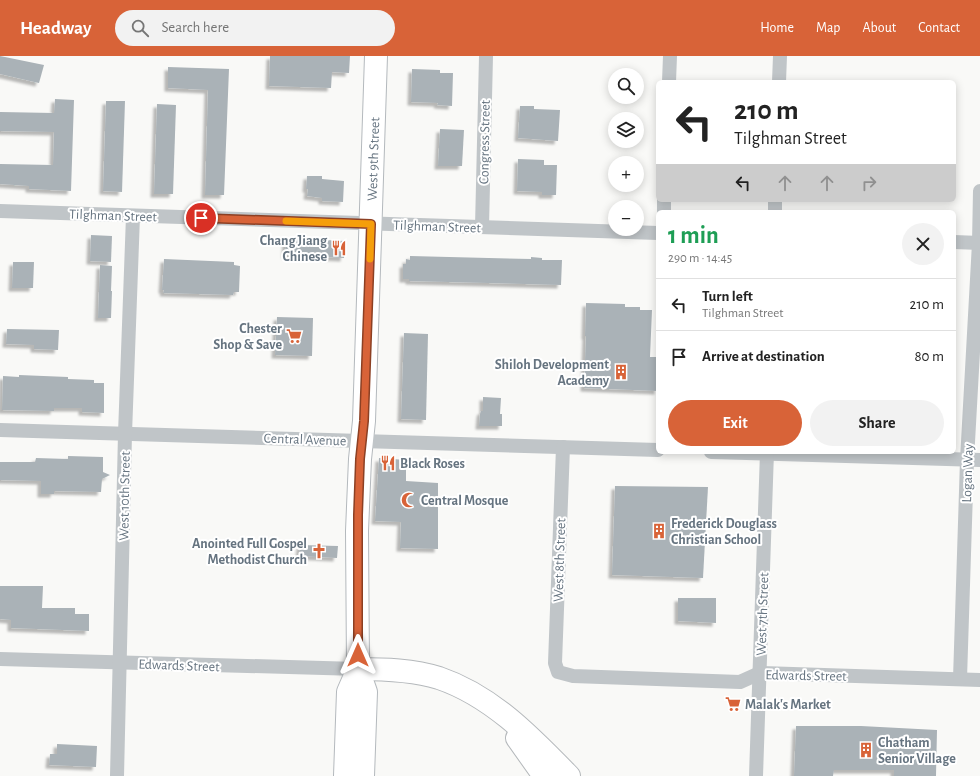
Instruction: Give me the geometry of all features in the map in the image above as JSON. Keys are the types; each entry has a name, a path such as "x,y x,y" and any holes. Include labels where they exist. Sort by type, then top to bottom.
{"main road":[{"name":"West 9th Street","path":"363,776 366,692 358,669 357,531 360,459 364,421 376,56"},
{"name":"West 9th Street","path":"345,776 348,692 358,669"},
{"path":"358,669 401,671 438,678 465,690 489,703 524,731 569,776"},
{"path":"489,703 544,776"}],"street":[{"name":"Congress Street","path":"482,227 486,56"},
{"path":"669,80 670,56"},
{"path":"779,80 780,56"},
{"name":"Logan Way","path":"960,679 974,460 980,191"},
{"name":"Tilghman Street","path":"0,212 656,233"},
{"name":"West 10th Street","path":"117,776 125,434 133,216"},
{"path":"956,242 979,243"},
{"name":"Central Avenue","path":"0,430 656,450"},
{"name":"West 8th Street","path":"558,672 555,663 563,447"},
{"name":"West 7th Street","path":"756,776 767,454"},
{"path":"797,454 974,460"},
{"name":"Edwards Street","path":"0,659 358,669"},
{"name":"Edwards Street","path":"558,672 573,676 740,682 760,673 980,680"}],"building":[{"path":"0,56 44,65 39,83 0,74"},
{"path":"270,56 350,56 349,73 332,72 331,88 269,86"},
{"path":"168,67 229,69 224,195 205,195 208,90 168,88"},
{"path":"412,69 440,70 440,73 453,73 452,106 437,105 438,103 411,102"},
{"path":"55,99 74,100 71,191 29,189 29,186 0,184 0,164 53,165 54,132 0,131 0,112 54,113"},
{"path":"106,101 125,101 122,192 103,191"},
{"path":"157,104 176,105 173,194 154,194"},
{"path":"520,106 534,106 534,109 560,110 558,141 518,138"},
{"path":"440,129 464,130 462,166 438,166"},
{"path":"518,159 544,160 544,165 557,165 556,195 542,195 542,192 517,191"},
{"path":"307,176 322,176 322,179 344,181 343,202 322,201 322,198 307,196"},
{"path":"91,235 112,236 111,262 90,261"},
{"path":"286,238 345,241 344,258 285,255"},
{"path":"410,256 531,259 531,257 542,258 542,260 562,260 561,285 409,281 409,279 403,279 403,264 406,264 406,259 410,260"},
{"path":"164,259 234,262 234,265 240,266 239,292 234,292 233,295 163,293"},
{"path":"13,262 34,262 33,288 12,288"},
{"path":"100,265 112,266 111,318 98,318"},
{"path":"586,303 625,304 625,307 640,307 640,310 652,310 650,357 656,357 656,391 584,388"},
{"name":"Chester Shop & Save","path":"277,317 313,318 312,356 275,355"},
{"path":"7,329 59,330 58,350 34,349 34,345 6,344"},
{"path":"404,333 428,334 426,420 401,419"},
{"path":"19,375 68,377 68,379 94,380 94,383 104,383 104,413 82,412 82,408 54,408 54,411 2,410 3,376 19,377"},
{"path":"483,397 501,398 500,414 502,414 502,426 479,426 480,414 481,411 483,411"},
{"path":"68,456 103,457 103,472 110,475 102,479 101,492 54,491 54,494 41,494 41,481 0,480 0,462 35,462 36,458 68,459"},
{"path":"379,458 406,460 406,481 438,483 438,549 400,548 401,522 375,521"},
{"name":"Frederick Douglass Christian School","path":"615,486 708,487 703,578 612,575"},
{"name":"Anointed Full Gospel Methodist Church","path":"300,545 338,546 337,558 299,556"},
{"path":"0,586 43,586 42,608 75,608 75,614 89,614 89,631 11,628 11,620 0,619"},
{"path":"678,598 716,598 716,623 678,621"},
{"name":"Chatham Senior Village","path":"796,726 861,726 937,730 936,776 894,776 894,770 834,770 833,776 794,776"},
{"path":"57,744 97,746 96,767 49,765 50,754 57,754"}],"slow traffic":[{"path":"286,221 371,224 370,259"}],"place":[{"name":"Chang Jiang Chinese","path":"339,248"},
{"name":"Chester Shop & Save","path":"294,336"},
{"name":"Shiloh Development Academy","path":"621,372"},
{"name":"Black Roses","path":"388,463"},
{"name":"Central Mosque","path":"409,500"},
{"name":"Frederick Douglass Christian School","path":"659,531"},
{"name":"Anointed Full Gospel Methodist Church","path":"319,551"},
{"name":"Malak's Market","path":"733,704"},
{"name":"Chatham Senior Village","path":"866,750"}],"route":[{"path":"201,218 371,224 364,421 360,459 358,515 358,655"}]}
